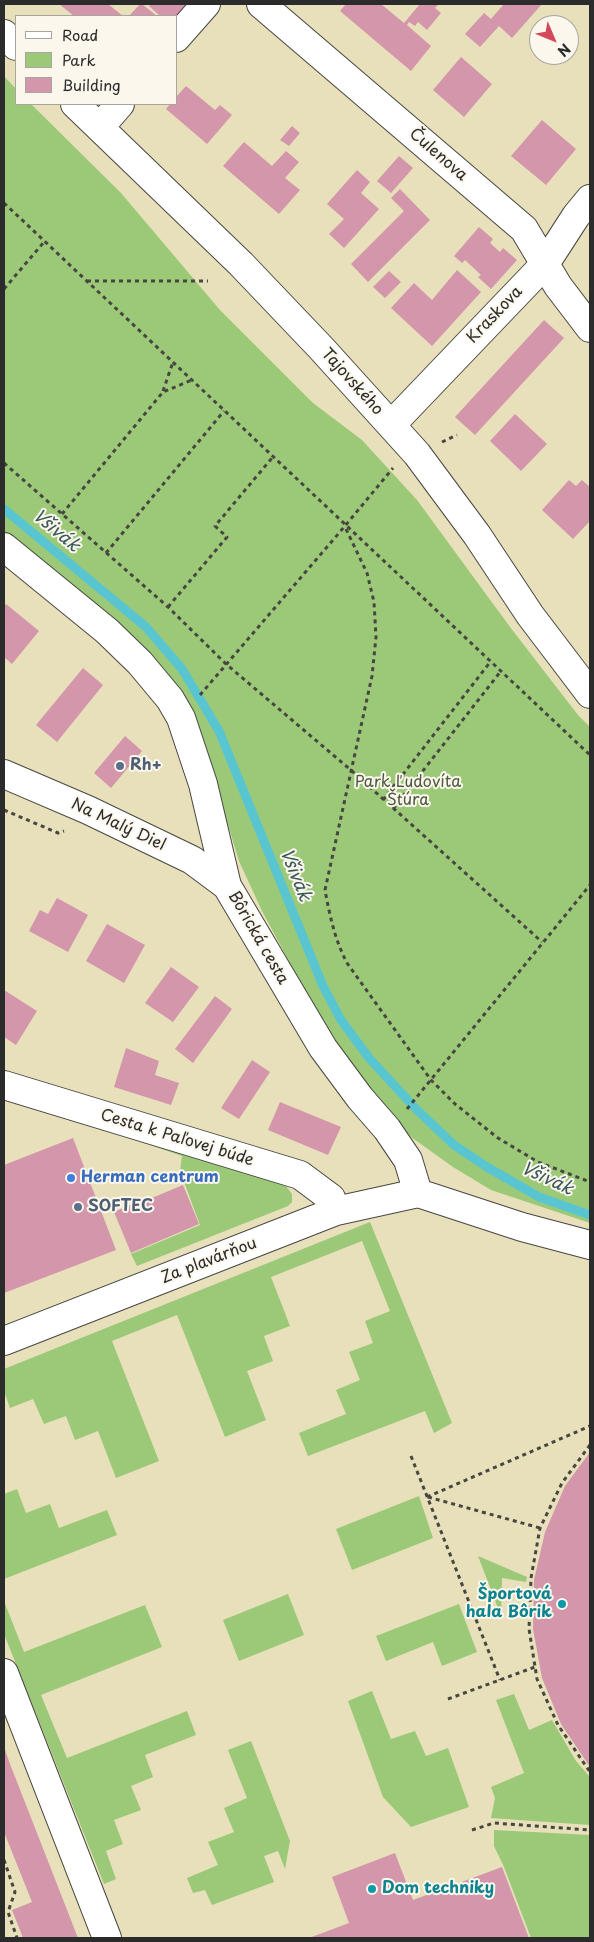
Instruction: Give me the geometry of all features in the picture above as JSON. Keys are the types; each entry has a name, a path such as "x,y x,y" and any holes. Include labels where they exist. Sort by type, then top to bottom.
{"street":[{"path":"178,36 206,4"},
{"name":"Čulenova","path":"261,4 524,230 558,286 590,328"},
{"path":"4,34 15,45"},
{"name":"Tajovského","path":"76,105 241,264 417,454 477,535 530,615 590,694"},
{"path":"100,127 119,105"},
{"name":"Kraskova","path":"391,425 545,264 576,216 590,199"},
{"name":"Bôrická cesta","path":"4,547 107,631 140,663 170,699 181,718 203,784 228,886 323,1048 360,1098 387,1129 408,1160 418,1193"},
{"name":"Na Malý Diel","path":"4,774 88,810 192,860 228,886"},
{"name":"Cesta k Paľovej búde","path":"4,1086 300,1175 331,1198 336,1211"},
{"path":"418,1193 522,1227 590,1245"},
{"name":"Za plavárňou","path":"4,1341 336,1211 418,1193"},
{"path":"4,1673 107,1938"}],"path":[{"path":"4,203 590,755"},
{"path":"4,289 44,242"},
{"path":"86,281 208,281"},
{"path":"62,514 163,392 173,362"},
{"path":"163,392 192,380"},
{"path":"106,553 224,411"},
{"path":"440,443 457,435"},
{"path":"168,607 227,537 215,526 273,457"},
{"path":"4,463 168,607 226,664 352,771 542,942"},
{"path":"204,690 345,526 393,467"},
{"path":"345,526 367,573 374,602 376,637 372,676 325,890 330,922 338,945 347,963 430,1080 455,1104 498,1138 538,1162 590,1182"},
{"path":"383,800 491,661"},
{"path":"394,809 501,671"},
{"path":"400,1116 590,885"},
{"path":"427,1497 590,1426"},
{"path":"590,1445 562,1483 540,1528 531,1578 529,1629 537,1679 558,1725 590,1772"},
{"path":"411,1456 500,1680"},
{"path":"427,1497 540,1528"},
{"path":"448,1698 535,1667"},
{"path":"472,1830 494,1823 590,1830"},
{"path":"4,1860 15,1892 8,1912 17,1938"}],"green space":[{"name":"Park Ľudovíta Štúra","path":"4,76 15,88 15,105 32,105 121,193 220,310 313,403 362,440 417,500 510,627 578,715 590,727 590,1223 491,1190 453,1167 411,1137 368,1090 328,1034 262,911 239,861 203,743 4,534"},
{"path":"120,1131 282,1181 292,1194 292,1202 288,1206 137,1266 131,1254 200,1225 180,1171 182,1156 124,1136"},
{"path":"370,1222 452,1423 434,1433 425,1411 308,1456 299,1433 346,1414 336,1390 360,1380 349,1352 373,1343 365,1321 390,1311 362,1241 271,1277 290,1326 264,1336 273,1361 247,1371 266,1420 225,1437 177,1315 112,1341 159,1461 116,1478 98,1431 75,1440 66,1416 44,1424 33,1399 10,1408 4,1391 4,1369"},
{"path":"17,1489 26,1513 50,1504 59,1528 107,1510 117,1535 4,1579 4,1494"},
{"path":"419,1496 433,1538 352,1570 336,1529"},
{"path":"478,1556 527,1577 526,1582 502,1578 501,1616"},
{"path":"288,1594 304,1635 239,1661 223,1620"},
{"path":"4,1601 24,1652 145,1605 162,1647 41,1695 67,1758 187,1711 196,1735 145,1755 153,1777 131,1786 141,1810 114,1820 123,1844 106,1851 116,1879 104,1884 4,1634"},
{"path":"459,1604 477,1652 442,1666 433,1642 386,1661 376,1636"},
{"path":"372,1691 391,1739 415,1731 426,1756 448,1748 469,1807 411,1827 383,1797 348,1701"},
{"path":"514,1694 529,1730 552,1720 576,1761 590,1777 590,1825 491,1818 495,1798 491,1787 524,1773 496,1700"},
{"path":"251,1741 290,1841 285,1869 278,1851 264,1856 274,1882 212,1905 205,1890 193,1893 187,1878 218,1865 208,1842 234,1832 224,1808 247,1798 228,1750"},
{"path":"494,1830 590,1835 590,1938 531,1938 494,1846"}],"building":[{"path":"59,4 108,4 122,15 73,15"},
{"path":"142,4 156,15 130,15"},
{"path":"151,4 187,4 178,15 159,15 149,6"},
{"path":"346,4 381,4 404,23 420,4 439,4 435,8 441,13 427,30 418,22 415,26 409,22 407,25 431,46 411,71 340,11"},
{"path":"504,4 542,4 532,15 529,15 529,19 512,38 499,26 480,47 465,34 484,13 491,19"},
{"path":"461,57 492,84 464,117 433,90"},
{"path":"186,86 215,110 220,105 232,115 207,144 166,109 169,105 178,105 178,95"},
{"path":"542,120 576,149 546,185 511,156"},
{"path":"292,126 300,133 289,146 280,140"},
{"path":"244,142 272,166 286,151 299,162 285,178 300,190 279,214 223,166"},
{"path":"399,156 413,168 391,193 377,181"},
{"path":"357,170 370,182 361,193 379,209 344,248 329,234 344,219 327,204"},
{"path":"400,189 430,220 368,282 351,264 404,211 391,198"},
{"path":"479,227 493,239 490,243 500,252 503,248 517,260 491,289 478,277 481,275 465,260 462,263 454,256"},
{"path":"457,270 481,292 432,346 391,308 414,283 432,300"},
{"path":"389,271 401,282 385,298 373,287"},
{"path":"544,320 564,338 475,435 455,417"},
{"path":"515,414 547,444 521,471 490,441"},
{"path":"569,480 576,486 582,480 590,487 590,521 573,539 542,510"},
{"path":"6,604 39,631 12,664 4,657 4,607"},
{"path":"83,668 103,685 57,742 36,725"},
{"path":"125,736 142,751 111,788 94,773"},
{"path":"57,898 88,915 68,952 29,931 40,910 48,914"},
{"path":"107,924 145,945 124,983 86,961"},
{"path":"171,967 199,987 173,1022 145,1003"},
{"path":"4,990 37,1011 16,1045 4,1037"},
{"path":"215,996 232,1009 193,1063 175,1049"},
{"path":"126,1048 159,1061 155,1075 179,1083 171,1105 114,1087"},
{"path":"252,1060 270,1072 239,1119 221,1108"},
{"path":"280,1102 341,1127 328,1155 268,1130"},
{"path":"73,1138 116,1250 4,1293 4,1165"},
{"path":"183,1185 199,1224 131,1253 114,1212"},
{"name":"Športová hala Bôrik","path":"590,1452 590,1767 561,1724 542,1678 533,1629 534,1580 545,1532 565,1486"},
{"path":"4,1747 78,1938 23,1938 12,1910 32,1902 4,1832"},
{"name":"Dom techniky","path":"395,1853 413,1900 502,1867 529,1938 309,1938 349,1923 332,1877"}],"waterway":[{"name":"Všivák","path":"4,509 146,627 182,669 219,731 323,986 341,1020 369,1058 416,1109 454,1145 487,1167 539,1197 590,1215"}],"place":[{"name":"Rh+","path":"120,766"},
{"name":"Herman centrum","path":"71,1178"},
{"name":"SOFTEC","path":"78,1207"},
{"name":"Športová hala Bôrik","path":"562,1604"},
{"name":"Dom techniky","path":"372,1889"}]}
